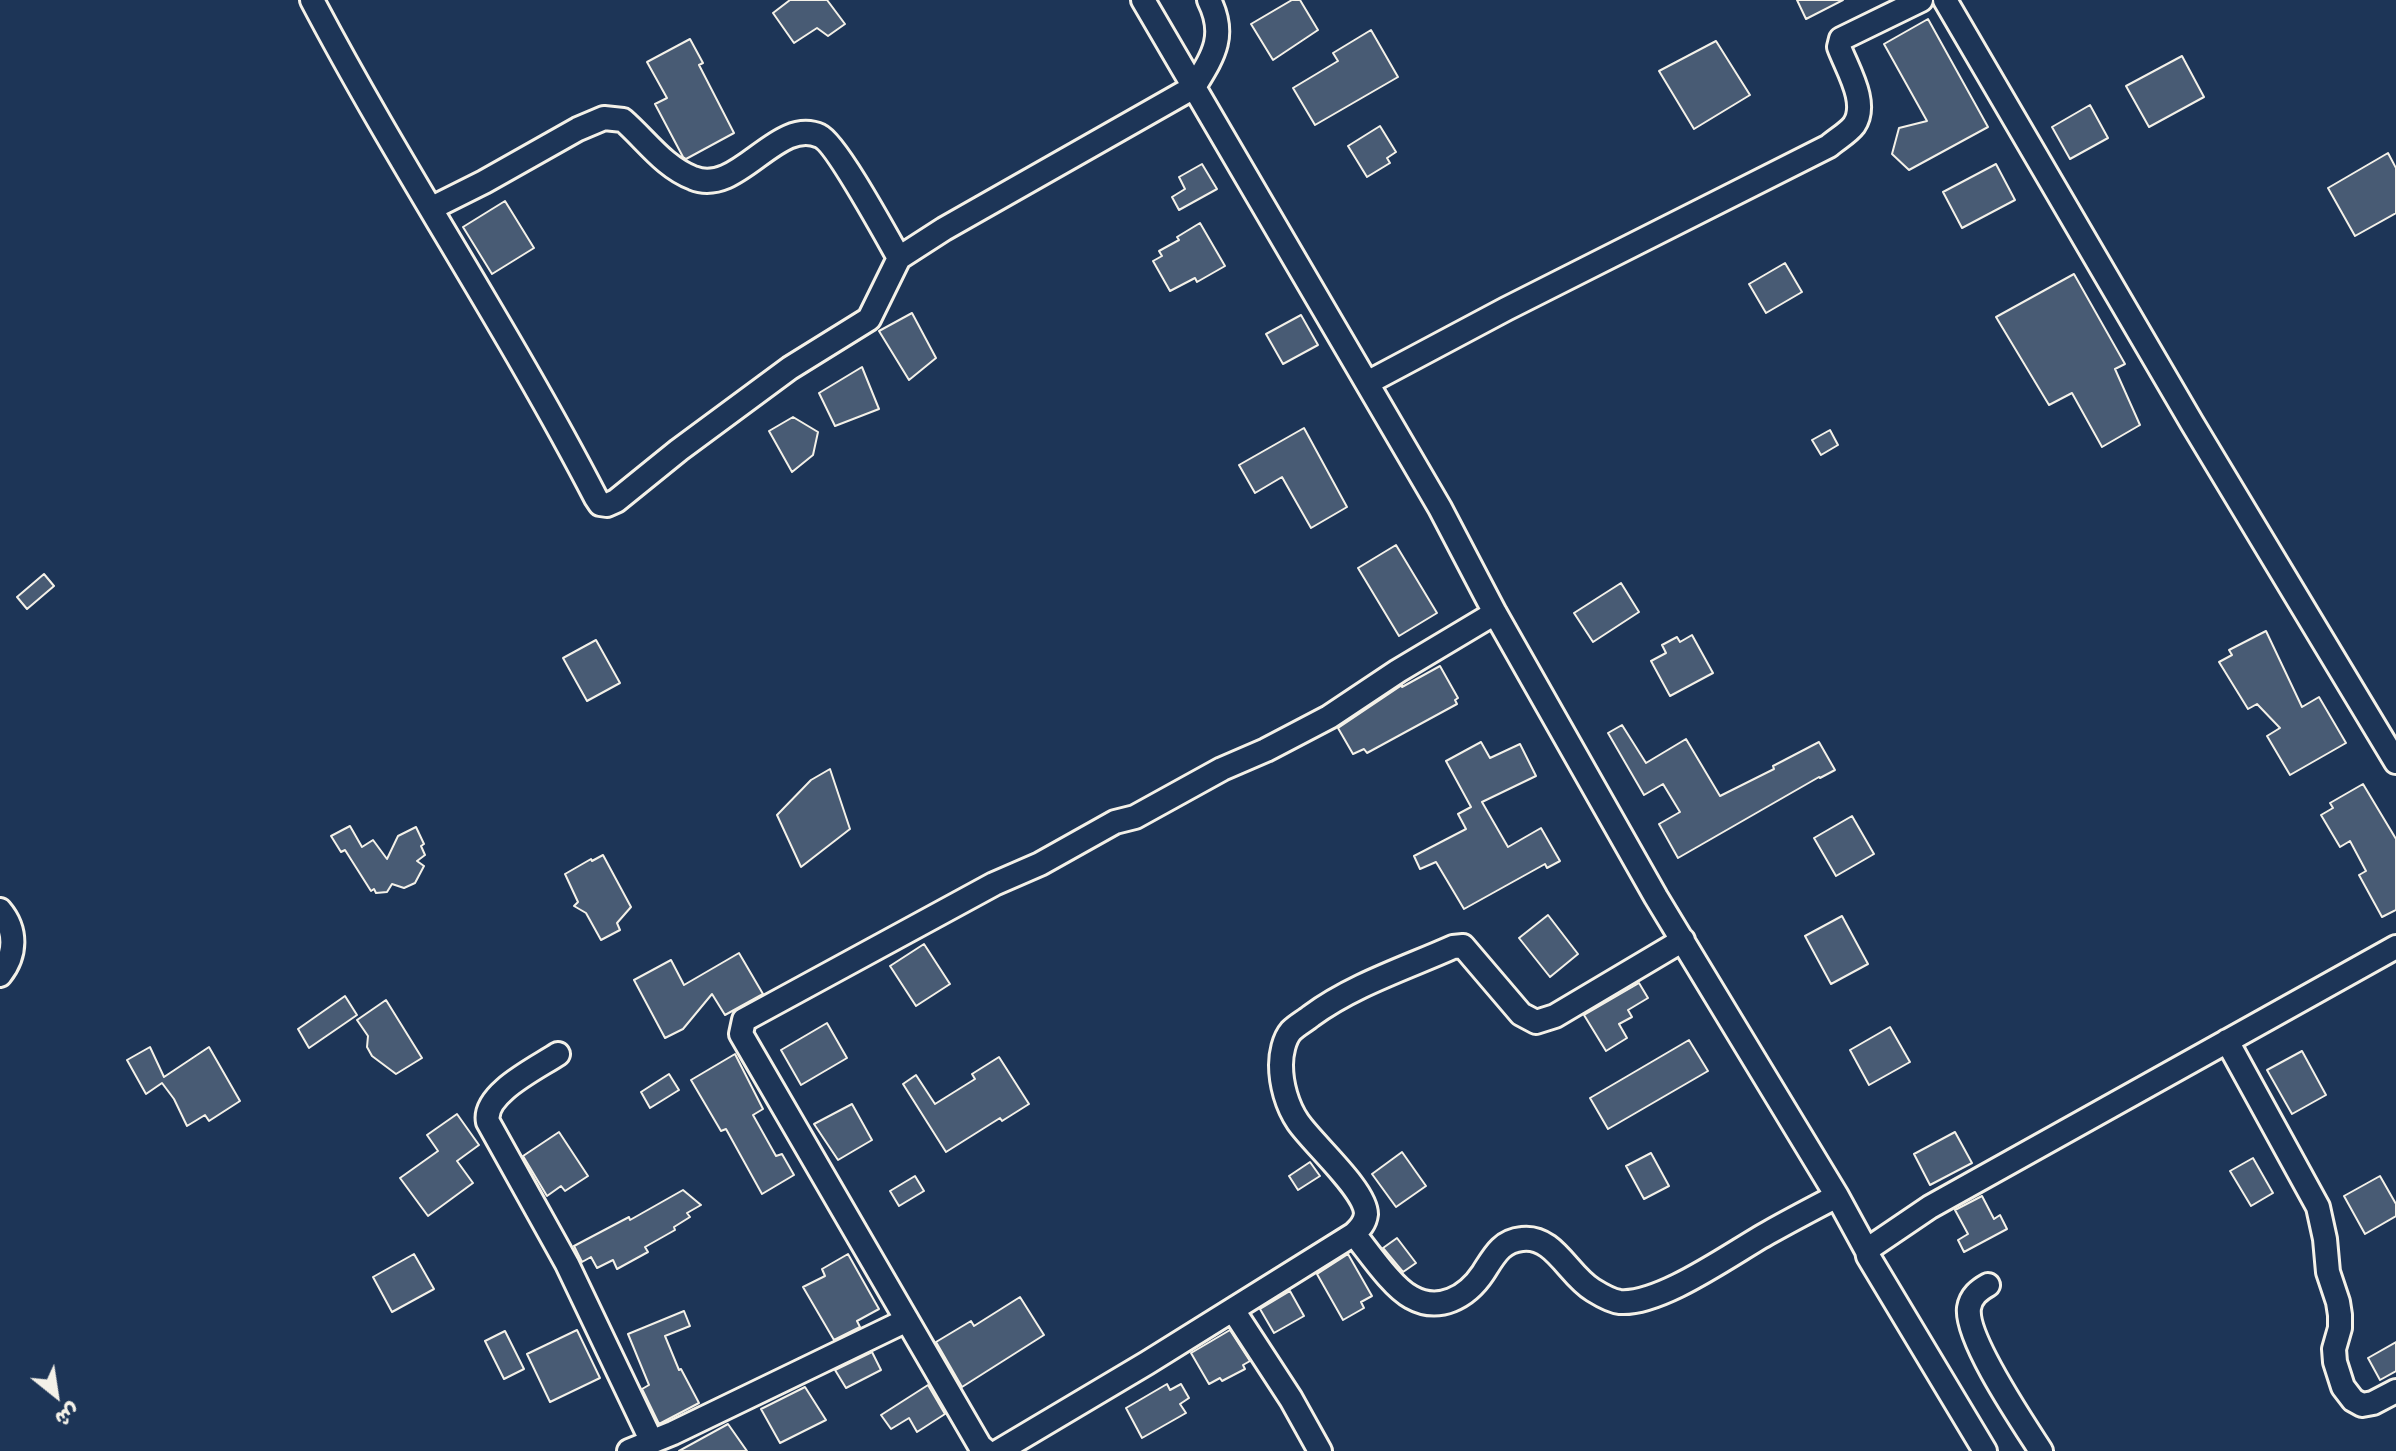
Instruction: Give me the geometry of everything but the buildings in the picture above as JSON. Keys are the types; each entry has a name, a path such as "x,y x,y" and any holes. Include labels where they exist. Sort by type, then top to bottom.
{"street":[{"path":"312,0 534,384 596,498 600,504 607,505 790,368 869,319 899,258 944,229 1194,87 1213,56 1219,34 1209,0"},
{"path":"1143,0 1440,508 1495,613 1683,940 1985,1451"},
{"path":"1367,383 1829,146 1852,128 1859,115 1858,97 1839,47 1841,39 1921,0"},
{"path":"1945,0 2192,423 2396,762"},
{"path":"432,208 604,118 623,120 666,162 702,182 730,175 788,136 806,133 819,135 835,151 899,258"},
{"path":"986,1451 980,1446 741,1034 744,1020 994,884 1040,864 1115,822 1135,817 1222,769 1329,717 1495,613"},
{"path":"0,910 12,930 13,948 7,967 0,975"},
{"path":"999,1451 1233,1310 1354,1234 1364,1224 1366,1211 1359,1196 1296,1119 1281,1082 1281,1055 1290,1032 1326,1005 1453,947 1463,946 1521,1014 1536,1022 1555,1016 1683,940"},
{"path":"1867,1251 1930,1207 2396,947"},
{"path":"2227,1041 2318,1207 2328,1272 2340,1315 2334,1349 2343,1387 2353,1400 2362,1405 2396,1391"},
{"path":"558,1054 501,1092 486,1114 567,1264 652,1442"},
{"path":"1354,1234 1409,1297 1430,1304 1454,1300 1471,1289 1507,1242 1524,1238 1547,1244 1584,1285 1601,1295 1618,1302 1632,1301 1695,1276 1837,1196"},
{"path":"1988,1285 1974,1295 1970,1303 1971,1325 1995,1378 2041,1451"},
{"path":"1233,1310 1291,1399 1320,1451"},
{"path":"629,1451 907,1320"}]}
